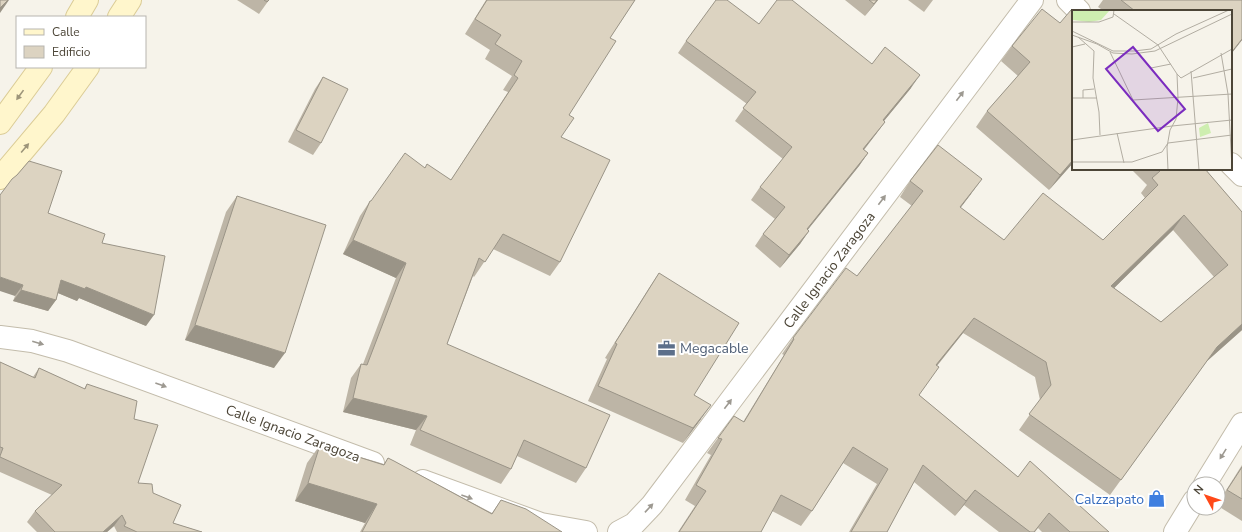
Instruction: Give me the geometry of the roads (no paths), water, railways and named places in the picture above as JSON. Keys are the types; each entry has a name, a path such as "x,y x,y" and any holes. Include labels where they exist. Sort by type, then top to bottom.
{"main road":[{"path":"77,16 87,0"},
{"path":"120,16 130,0"},
{"path":"0,124 40,68"},
{"path":"0,178 54,114 87,68"}],"street":[{"name":"Calle Ignacio Zaragoza","path":"619,532 634,524 652,505 1032,0"},
{"path":"1068,0 1078,10"},
{"path":"1232,165 1242,175"},
{"name":"Calle Ignacio Zaragoza","path":"0,337 32,341 68,351 541,524 586,532"},
{"path":"1210,476 1242,424"},
{"path":"1175,532 1186,515"}],"place":[{"name":"Megacable","path":"667,348"},
{"name":"Calzzapato","path":"1157,499"}]}
